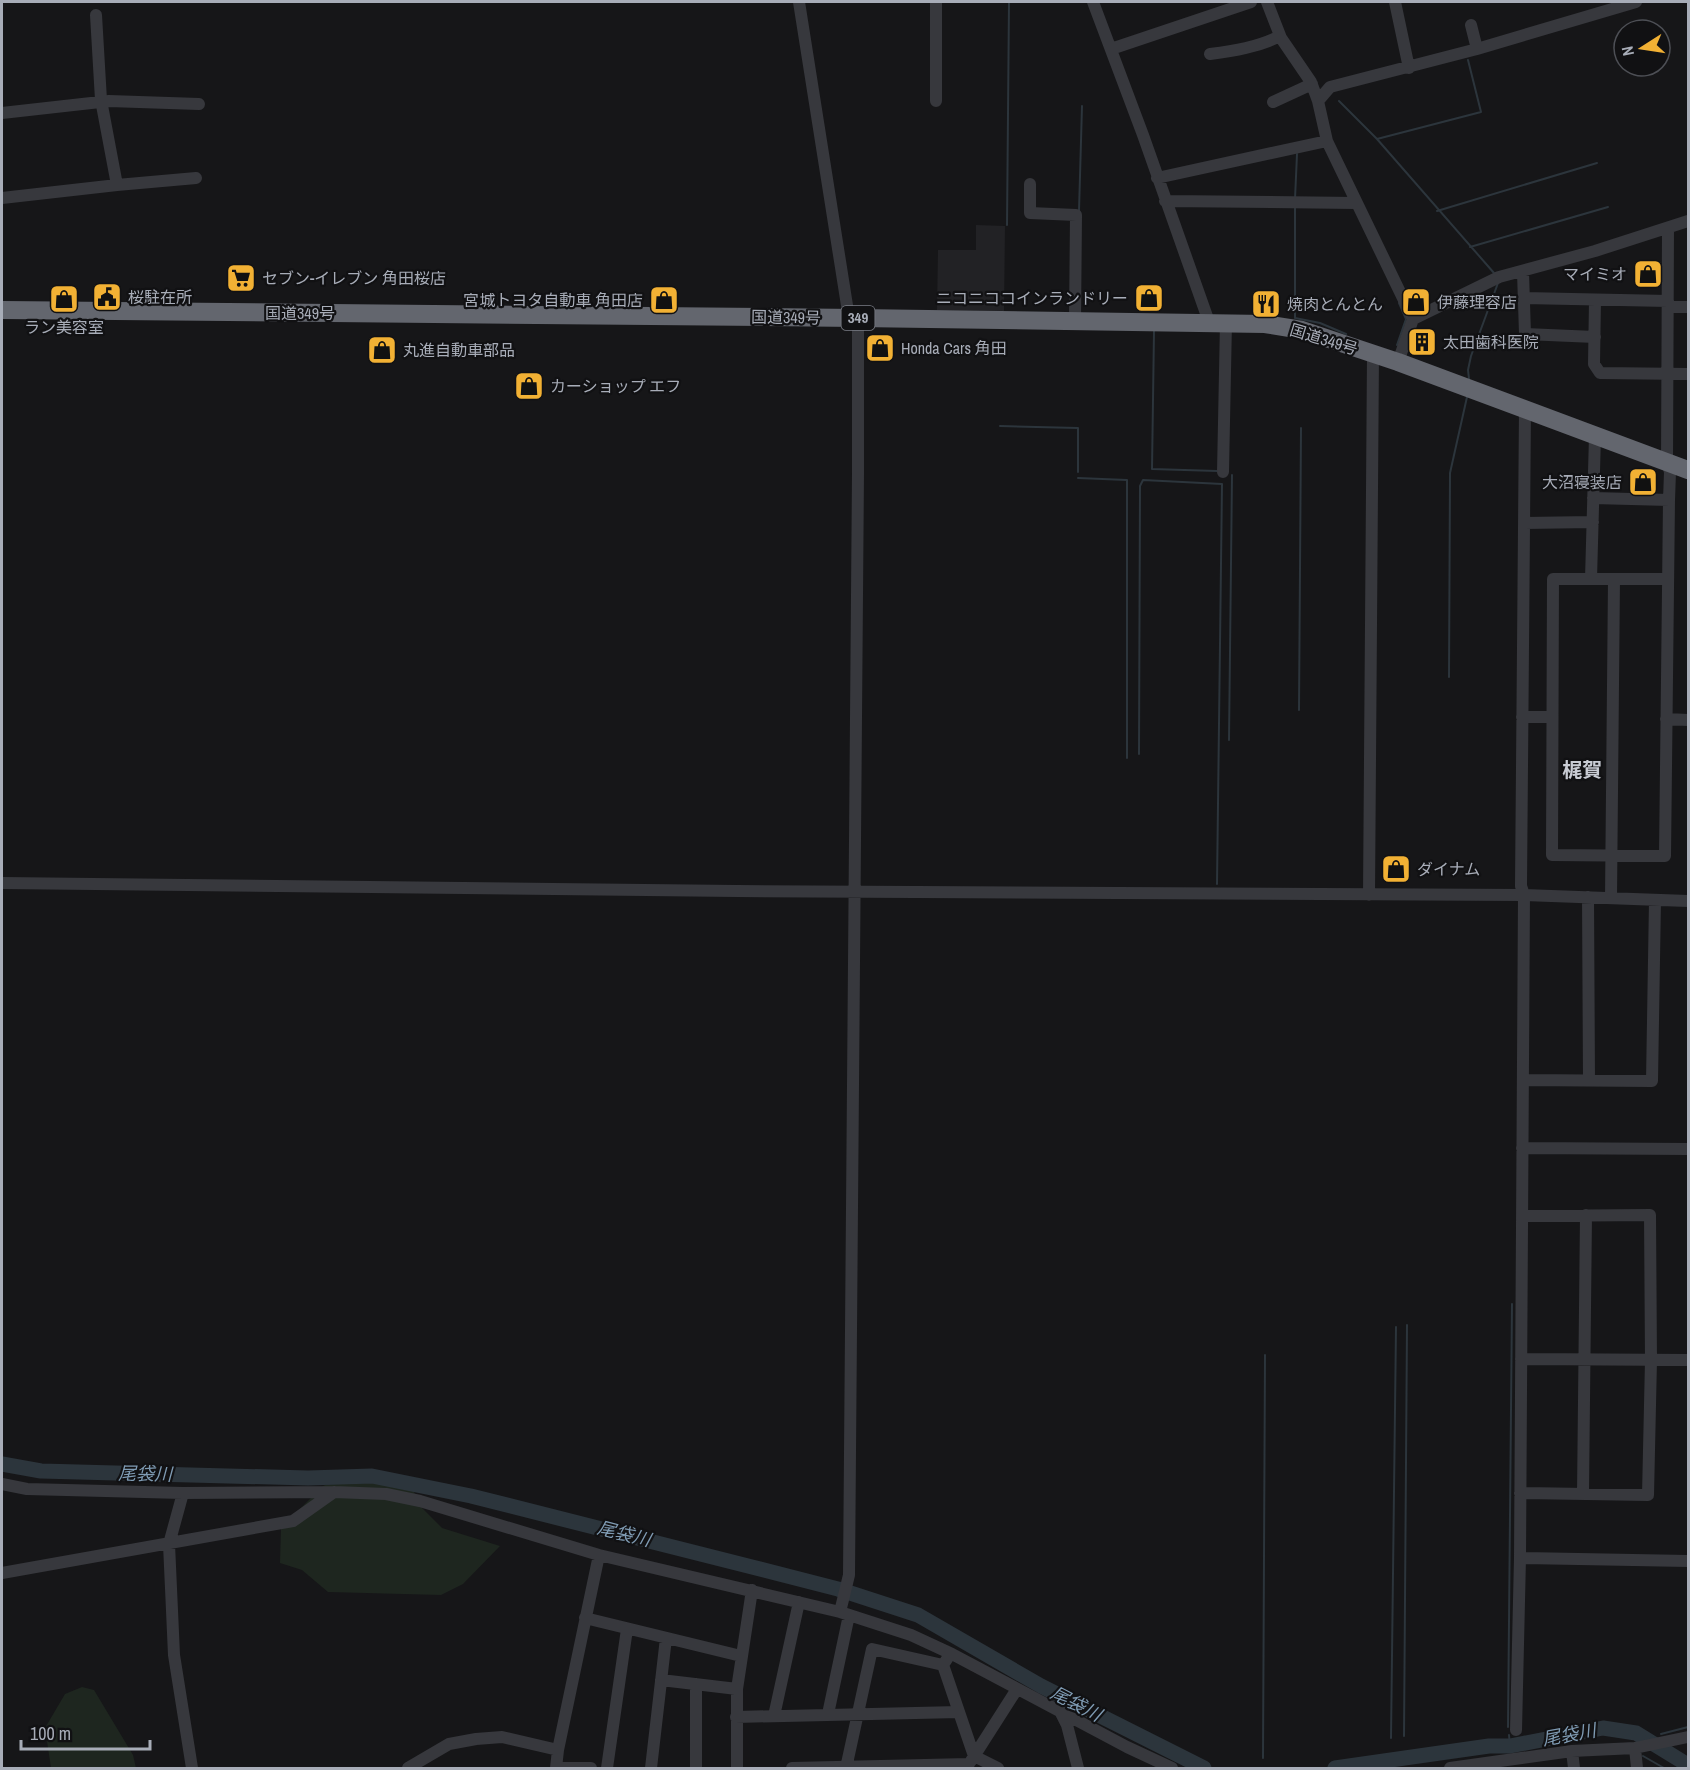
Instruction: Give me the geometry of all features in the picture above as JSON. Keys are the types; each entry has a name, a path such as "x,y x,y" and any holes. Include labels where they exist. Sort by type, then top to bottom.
{"highway":[{"name":"国道349号","path":"2,310 1217,322 1288,327 1398,362 1689,470"}],"street":[{"path":"799,2 853,318 855,891 849,1575 828,1714"},
{"path":"936,2 936,101"},
{"path":"1093,2 1165,201 1217,322 1223,471"},
{"path":"1111,49 1251,2"},
{"path":"1267,2 1280,36 1312,84 1327,141 1413,319"},
{"path":"1395,2 1409,68"},
{"path":"1318,101 1330,87 1478,49 1632,2"},
{"path":"96,15 102,102 117,185"},
{"path":"1472,24 1478,49"},
{"path":"1210,54 1240,50 1280,36"},
{"path":"1273,102 1312,84"},
{"path":"2,113 102,102 199,104"},
{"path":"1157,178 1327,141"},
{"path":"2,198 196,178"},
{"path":"1030,184 1030,213 1076,215 1075,321"},
{"path":"1165,201 1356,203"},
{"path":"1398,362 1413,319 1499,277 1523,272 1689,221"},
{"path":"1668,229 1667,462 1670,472 1665,856 1552,855 1553,579 1668,579"},
{"path":"1523,272 1525,334 1594,337"},
{"path":"1524,298 1595,300 1689,307"},
{"path":"1595,300 1594,364 1600,373 1689,374"},
{"path":"1369,895 1373,354"},
{"path":"1516,1730 1520,1558 1524,895 1521,886 1525,408"},
{"path":"1591,579 1594,436"},
{"path":"1593,498 1669,500"},
{"path":"1524,523 1593,522"},
{"path":"1611,898 1614,579"},
{"path":"1522,717 1552,717"},
{"path":"1666,719 1689,720"},
{"path":"2,883 1524,895 1689,901"},
{"path":"1588,897 1589,1080"},
{"path":"1523,1080 1652,1081 1655,900"},
{"path":"1522,1148 1689,1149"},
{"path":"1583,1494 1586,1215"},
{"path":"1520,1493 1648,1495 1651,1360 1650,1215 1522,1216"},
{"path":"1521,1359 1689,1360"},
{"path":"2,1484 27,1489 183,1494 334,1492 386,1494 420,1501 599,1555 799,1602 844,1610 911,1635 952,1654 1061,1713 1172,1768"},
{"path":"2,1573 169,1545 293,1521 334,1492"},
{"path":"183,1494 169,1545 174,1655 192,1768"},
{"path":"591,1768 556,1768 599,1555"},
{"path":"1520,1558 1689,1561"},
{"path":"737,1768 737,1689 752,1590"},
{"path":"774,1716 799,1602"},
{"path":"585,1618 741,1656"},
{"path":"606,1768 627,1629"},
{"path":"651,1768 666,1638"},
{"path":"846,1768 872,1649 943,1665"},
{"path":"943,1665 952,1654"},
{"path":"943,1665 959,1712 971,1763"},
{"path":"661,1680 737,1689"},
{"path":"696,1684 696,1768"},
{"path":"971,1763 1017,1689"},
{"path":"736,1717 959,1712"},
{"path":"1061,1713 1067,1725 1078,1768"},
{"path":"408,1768 448,1744 476,1739 502,1737 558,1750"},
{"path":"1450,1768 1572,1751 1647,1745 1689,1737"},
{"path":"1637,1768 1647,1745"},
{"path":"1572,1751 1574,1768"},
{"path":"792,1768 915,1767 971,1763 998,1768"}],"shaded area":[{"path":"976,225 1005,226 1004,311 937,310 938,250 976,250"},
{"path":"375,1472 397,1474 411,1486 422,1508 442,1528 500,1546 463,1584 441,1595 328,1592 302,1570 280,1563 281,1528 323,1486 348,1475"},
{"path":"82,1687 94,1690 133,1755 136,1768 51,1768 45,1728 65,1694"}],"waterway":[{"path":"1007,225 1009,2"},
{"path":"1377,139 1481,112 1468,60"},
{"path":"1339,101 1377,139 1494,273"},
{"path":"1079,211 1082,106"},
{"path":"1295,199 1297,154"},
{"path":"1437,211 1597,163"},
{"path":"1295,207 1295,318 1320,323 1346,334"},
{"path":"1470,247 1608,207"},
{"path":"1469,379 1471,356 1498,283"},
{"path":"1397,345 1406,319 1399,303"},
{"path":"1154,331 1152,469 1217,471"},
{"path":"1449,677 1450,473 1467,397"},
{"path":"1000,426 1078,428 1078,472"},
{"path":"1299,710 1301,428"},
{"path":"1229,740 1232,475"},
{"path":"1078,478 1127,480 1127,758"},
{"path":"1139,754 1140,486 1143,480 1222,484 1217,884"},
{"path":"1508,1727 1512,1304"},
{"path":"1404,1736 1407,1325"},
{"path":"1391,1738 1396,1327"},
{"path":"1263,1758 1265,1355"},
{"name":"尾袋川","path":"2,1464 41,1471 308,1478 372,1476 471,1496 752,1567 838,1589 918,1615 1041,1686 1204,1768"},
{"path":"1661,1734 1688,1727"},
{"name":"尾袋川","path":"1335,1768 1489,1746 1510,1746 1603,1728 1636,1733 1688,1765"},
{"path":"1509,1735 1510,1746"},
{"name":"尾袋川","path":"1645,1738 1652,1736"},
{"path":"1643,1756 1664,1768"}],"place":[{"name":"マイミオ","path":"1648,274"},
{"name":"セブン-イレブン 角田桜店","path":"241,278"},
{"name":"桜駐在所","path":"107,297"},
{"name":"ニコニココインランドリー","path":"1149,298"},
{"name":"ラン美容室","path":"64,299"},
{"name":"宮城トヨタ自動車 角田店","path":"664,300"},
{"name":"伊藤理容店","path":"1416,302"},
{"name":"焼肉とんとん","path":"1266,304"},
{"name":"太田歯科医院","path":"1422,342"},
{"name":"Honda Cars 角田","path":"880,348"},
{"name":"丸進自動車部品","path":"382,350"},
{"name":"カーショップ エフ","path":"529,386"},
{"name":"大沼寝装店","path":"1643,482"},
{"name":"ダイナム","path":"1396,869"}],"district":[{"name":"梶賀","path":"1582,770"}]}
